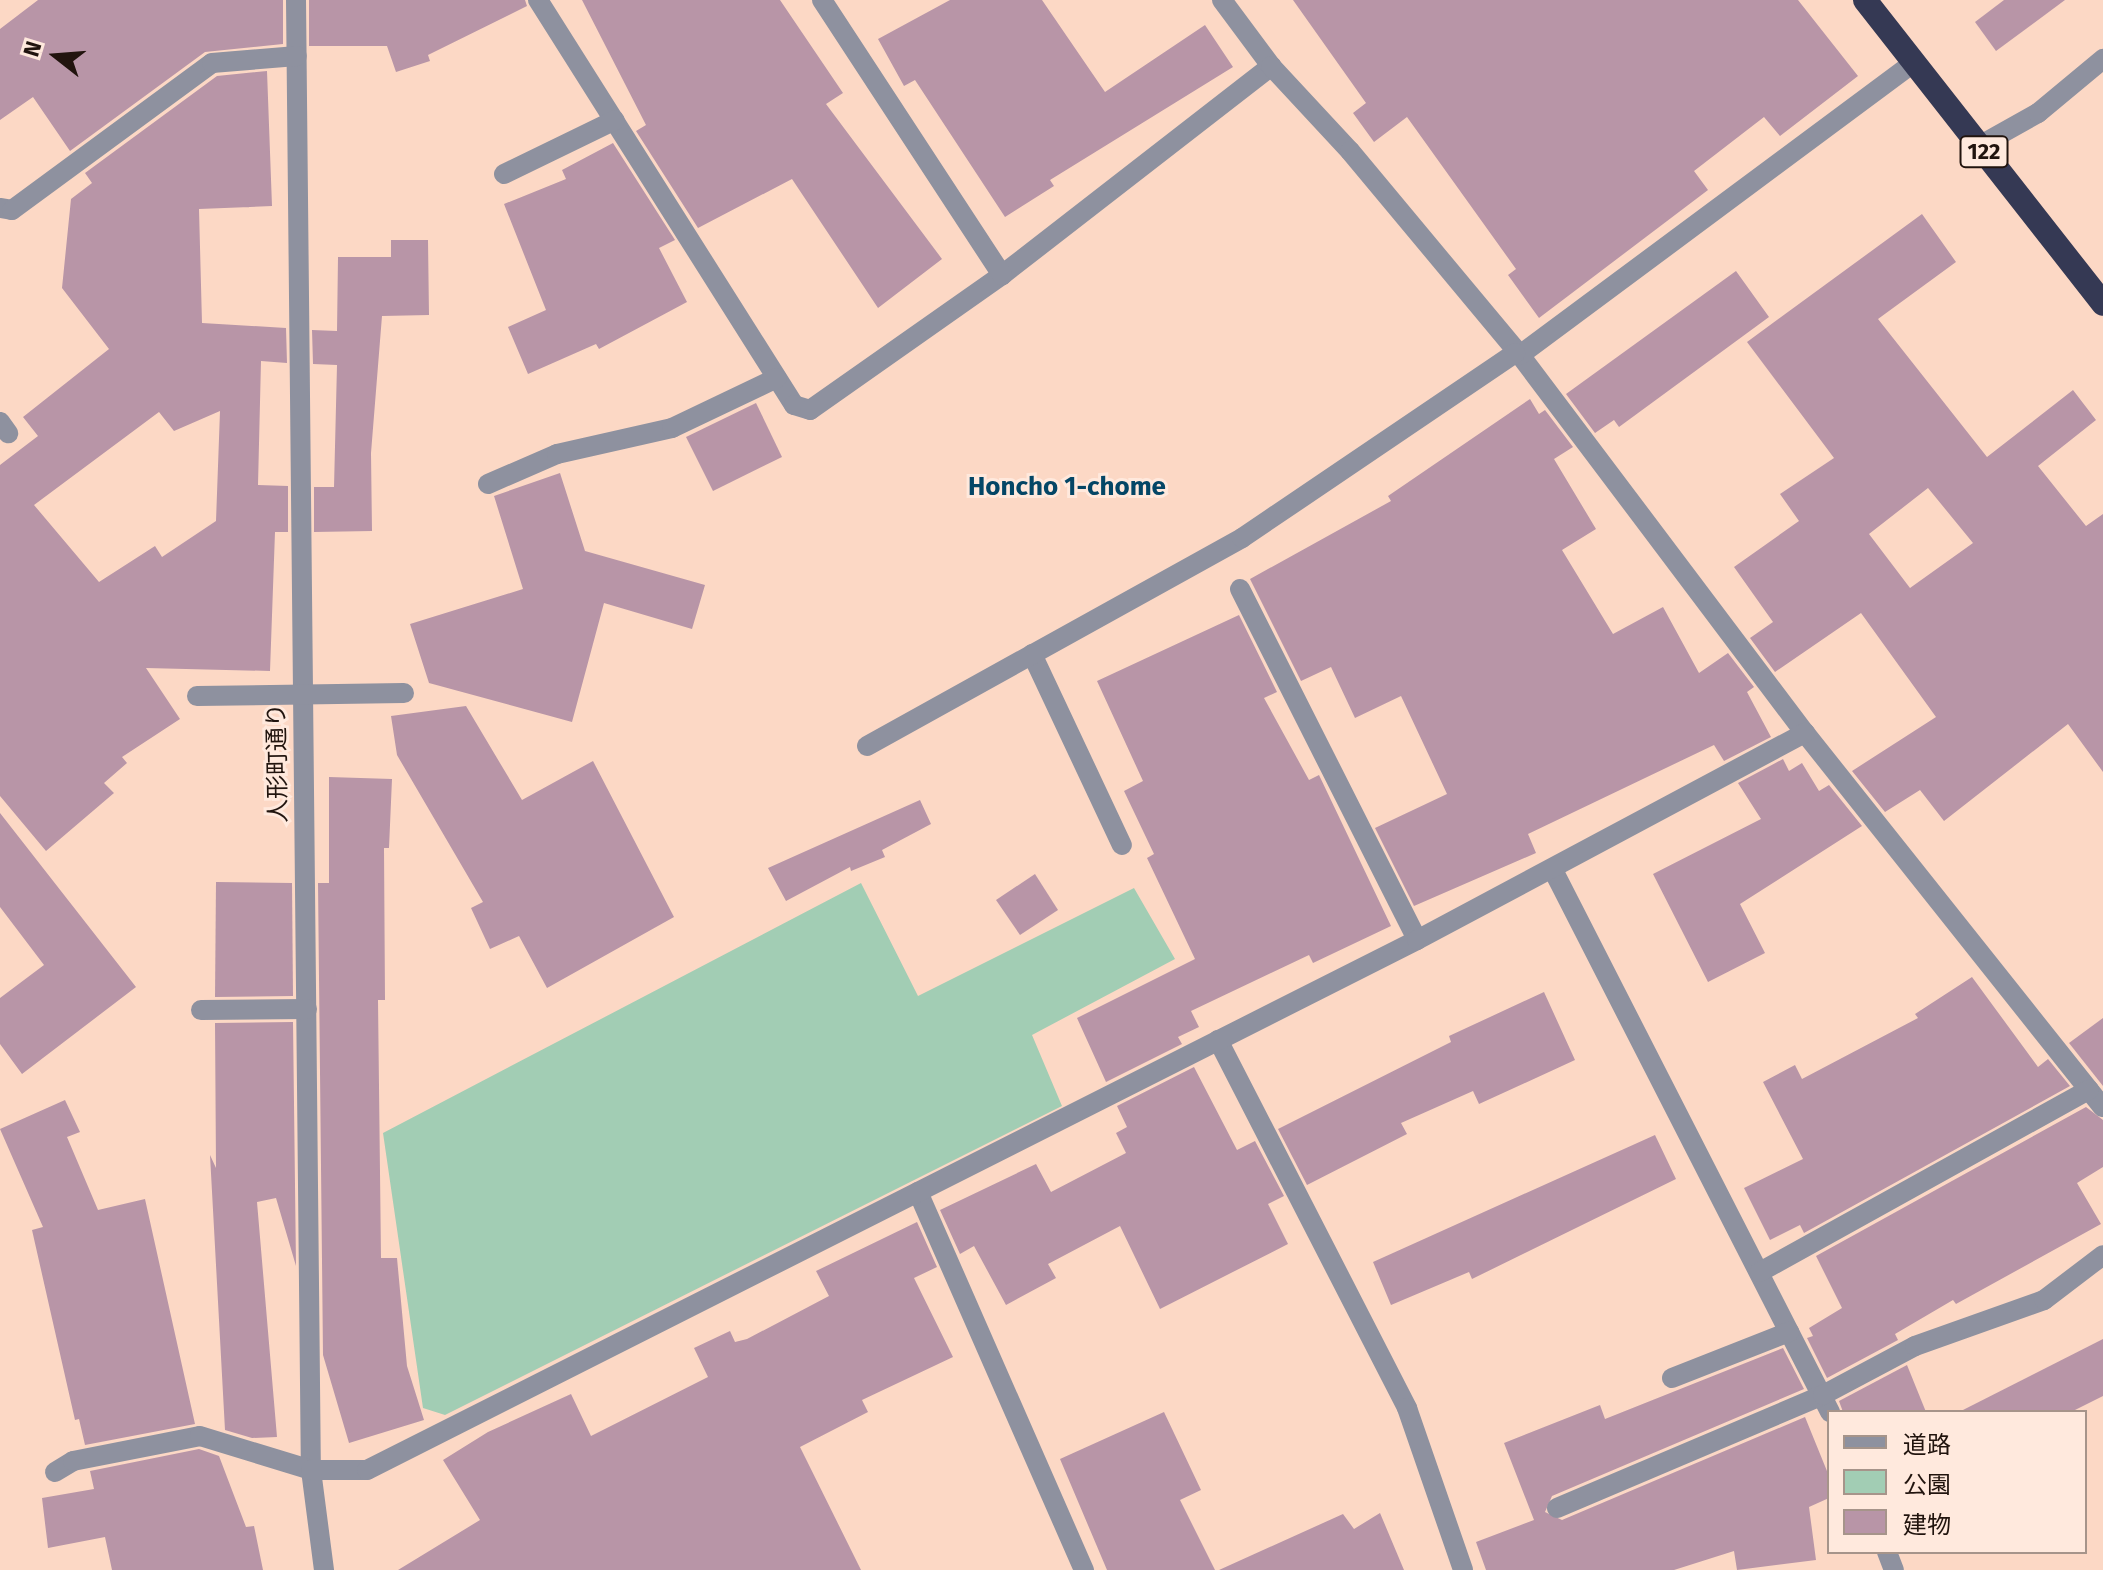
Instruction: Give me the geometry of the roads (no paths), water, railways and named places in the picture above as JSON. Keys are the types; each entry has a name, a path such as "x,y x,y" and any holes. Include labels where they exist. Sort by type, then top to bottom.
{"highway":[{"name":"122","path":"1865,0 2103,304"}],"street":[{"name":"人形町通り","path":"296,0 311,1470 324,1570"},
{"path":"538,0 794,405 810,410 1002,275 1271,66"},
{"path":"822,0 1002,275"},
{"path":"1222,0 1271,66 1350,151 1517,354 1805,733 2103,1107"},
{"path":"0,208 12,210 212,63 297,56"},
{"path":"1979,146 2038,113 2103,59"},
{"path":"867,746 1242,538 1517,354 1914,62"},
{"path":"504,174 615,120"},
{"path":"488,484 557,454 672,428 777,378"},
{"path":"1240,589 1417,940"},
{"path":"1032,654 1122,845"},
{"path":"197,696 404,693"},
{"path":"55,1472 73,1461 200,1436 311,1470 367,1470 1417,940 1805,733"},
{"path":"1553,870 1826,1404"},
{"path":"201,1010 307,1009"},
{"path":"1218,1040 1407,1408 1463,1570"},
{"path":"1760,1272 2089,1090"},
{"path":"918,1192 1084,1570"},
{"path":"1557,1508 1826,1404 1915,1346 2044,1300 2103,1255"},
{"path":"1672,1378 1789,1332"}],"district":[{"name":"Honcho 1-chome","path":"1067,487"}]}
